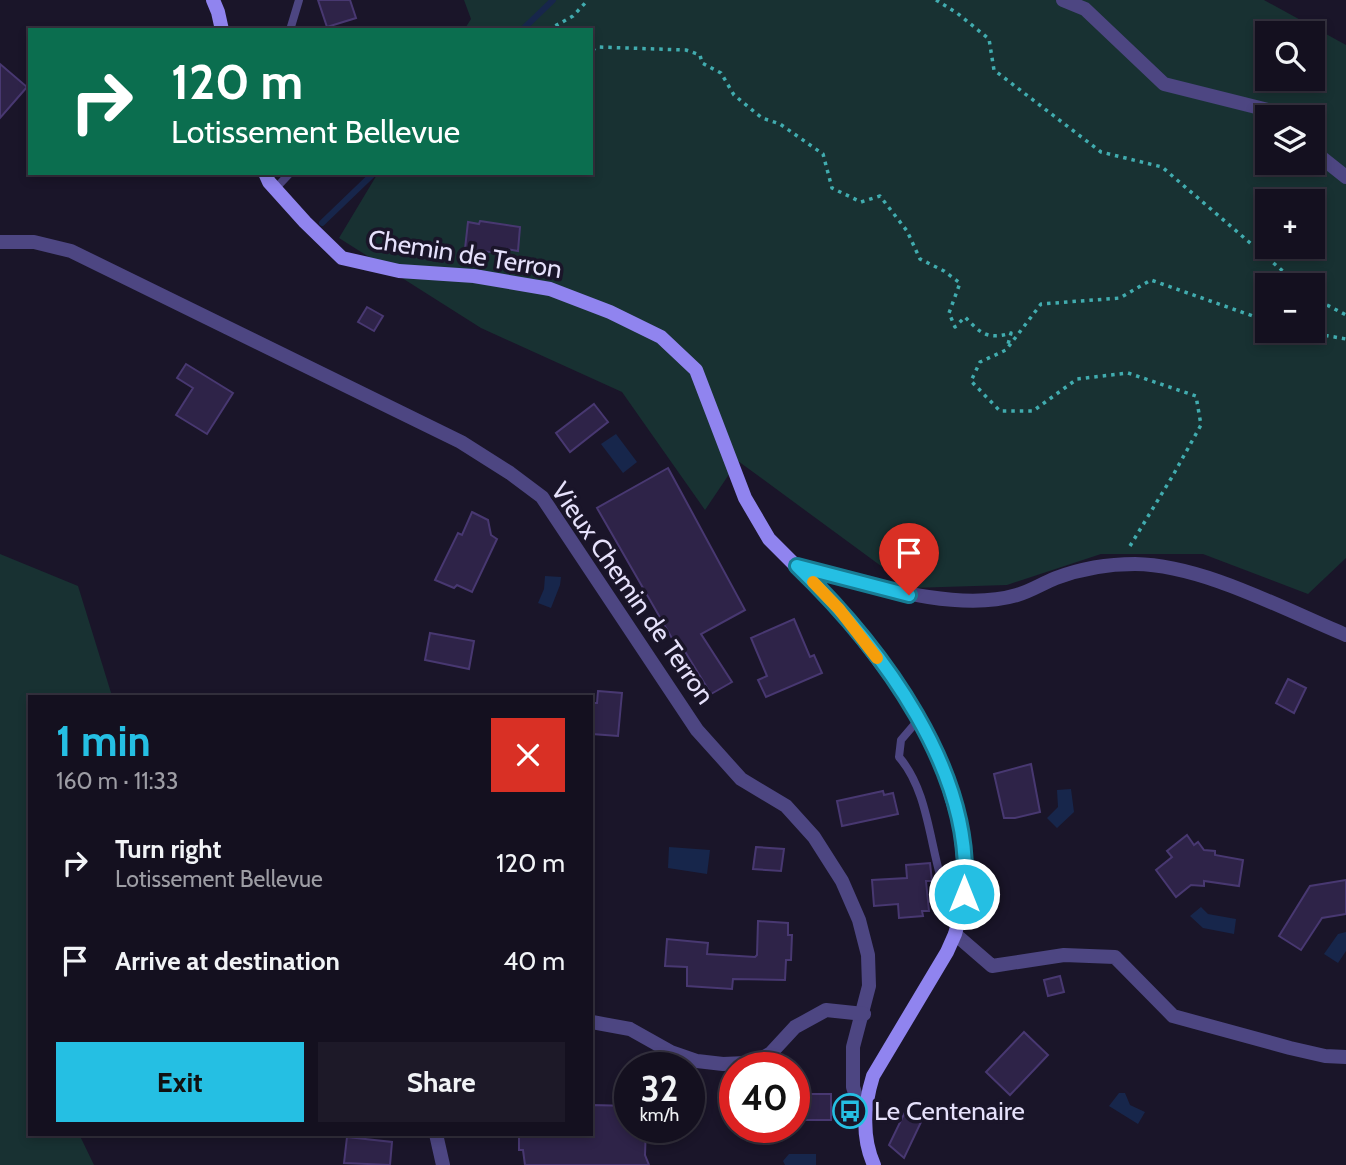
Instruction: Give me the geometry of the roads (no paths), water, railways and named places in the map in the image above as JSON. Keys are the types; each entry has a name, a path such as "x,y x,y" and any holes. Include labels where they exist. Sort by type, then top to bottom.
{"street":[{"path":"213,0 221,28"},
{"path":"1063,0 1085,9 1164,84 1255,107"},
{"path":"1325,160 1346,177"},
{"name":"Chemin de Terron","path":"266,175 275,189 305,222 342,258 400,271 474,276 550,289 610,312 661,337 696,370 745,498 769,539 839,609 903,692 929,735 942,765 960,826 965,880 962,908 947,952 873,1076 864,1120 874,1165"},
{"name":"Vieux Chemin de Terron","path":"0,242 34,242 71,251 461,442 542,497 697,730 741,779 786,806 814,837 842,881 859,920 868,955 870,986 853,1047 853,1087 864,1120"},
{"path":"797,566 909,595 977,600 1017,596 1057,578 1101,567 1135,564 1172,568 1215,580 1346,635"},
{"path":"955,934 992,966 1064,955 1115,957 1173,1016 1302,1051 1346,1057"},
{"path":"593,1022 630,1029 671,1052 697,1061 723,1064 759,1060 771,1053 795,1027 826,1010 864,1014"},
{"path":"436,1136 443,1165"}],"lane":[{"path":"291,28 299,0"},
{"path":"275,189 288,175"},
{"path":"919,719 901,740 899,757 911,770 923,803 940,875"}],"water":[{"path":"616,434 637,462 623,473 601,444"},
{"path":"545,576 561,577 551,608 538,603 544,589"},
{"path":"1071,789 1074,812 1057,828 1047,818 1058,807 1057,790"},
{"path":"669,847 710,850 707,874 668,868"},
{"path":"1201,907 1208,914 1236,919 1234,934 1203,928 1190,916"},
{"path":"1346,932 1346,951 1338,963 1324,954 1338,934"},
{"path":"1119,1093 1125,1093 1130,1105 1145,1112 1138,1124 1109,1106"},
{"path":"789,1154 816,1154 816,1165 785,1165 783,1161"}],"waterway":[{"path":"524,28 553,0"},
{"path":"322,223 372,175"}],"place":[{"name":"Le Centenaire","path":"850,1111"}]}
